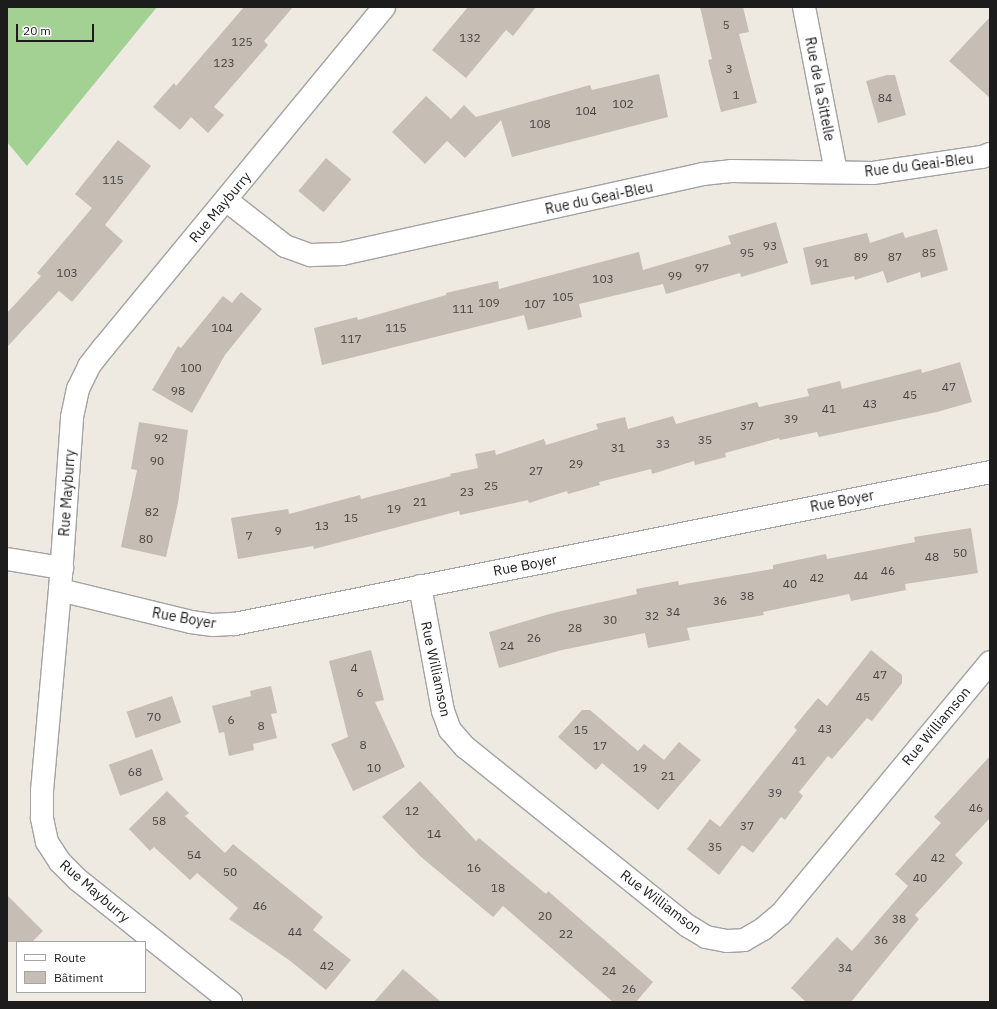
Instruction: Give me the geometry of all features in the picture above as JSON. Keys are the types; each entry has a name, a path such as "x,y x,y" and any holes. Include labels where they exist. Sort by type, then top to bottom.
{"street":[{"name":"Rue Mayburry","path":"231,1002 77,879 60,862 47,842 42,818 42,791 62,568 72,417 78,389 89,366 384,7"},
{"name":"Rue de la Sittelle","path":"804,7 836,171"},
{"name":"Rue du Geai-Bleu","path":"226,200 285,246 310,254 342,254 703,174 731,171 836,171 873,173 982,157 990,154"},
{"name":"Rue Boyer","path":"60,590 213,625 235,624 990,472"},
{"path":"7,559 62,568"},
{"name":"Rue Williamson","path":"420,586 443,711 450,730 465,747 688,926 706,937 727,941 744,940 763,929 781,914 990,662"}],"green space":[{"path":"7,7 157,7 27,166 7,142"}],"building":[{"path":"244,7 293,7 264,41 268,45 214,107 224,115 208,133 191,117 180,130 153,107 174,83 176,86"},
{"path":"468,7 536,7 513,36 506,30 466,78 432,50"},
{"path":"700,7 743,7 749,32 739,34 757,103 721,112 708,60 712,59"},
{"path":"990,17 990,98 949,61"},
{"path":"659,74 668,117 512,157 501,120 465,158 447,141 425,164 392,132 426,96 451,119 464,105 476,117 590,85 592,90"},
{"path":"887,75 895,75 906,115 878,123 866,81"},
{"path":"118,140 151,166 105,225 123,241 72,302 59,291 7,347 7,313 41,276 37,273 92,208 75,194"},
{"path":"326,158 351,179 324,212 298,191"},
{"path":"776,222 788,263 741,277 740,273 666,294 663,284 579,304 582,317 528,330 524,315 322,365 314,328 357,317 358,320 446,295 446,293 498,281 499,289 639,252 643,270 731,244 728,236"},
{"path":"937,229 948,270 921,278 920,272 887,283 883,271 855,280 854,276 811,285 803,248 867,233 870,243 903,232 905,238"},
{"path":"241,292 262,309 225,355 192,413 152,390 178,346 181,348 223,296 232,303"},
{"path":"960,362 972,402 937,412 819,437 817,432 780,440 779,438 725,453 726,457 695,465 694,461 652,474 651,469 599,482 600,485 568,494 567,491 529,503 528,500 460,515 459,511 314,549 313,546 238,559 231,518 288,509 289,514 360,495 361,499 451,476 450,474 478,468 475,454 495,450 496,455 544,439 546,445 598,429 596,424 625,417 628,429 673,416 676,424 757,402 759,407 809,396 807,389 840,381 842,389 921,369 922,373"},
{"path":"139,422 188,430 178,503 166,557 121,547 137,470 131,469"},
{"path":"971,528 978,573 905,584 906,590 851,601 849,594 763,612 764,615 687,628 690,640 648,648 645,633 562,650 499,668 489,632 553,613 637,594 636,589 678,581 679,585 773,569 773,565 826,554 827,559 915,542 914,537"},
{"path":"371,650 384,700 375,702 405,767 353,791 331,744 348,737 329,661"},
{"path":"871,650 902,675 902,683 872,721 867,718 832,759 828,756 799,792 803,796 785,820 781,817 753,853 742,845 719,875 687,849 710,819 720,827 797,730 794,727 818,698 827,706"},
{"path":"271,686 277,713 271,714 277,738 253,744 254,750 229,756 224,732 219,733 212,706 251,696 250,691"},
{"path":"172,696 181,722 136,738 127,712"},
{"path":"582,710 590,710 638,751 644,744 664,760 679,742 701,760 658,810 602,763 596,770 558,737"},
{"path":"152,749 163,780 120,796 109,765"},
{"path":"990,756 990,818 955,855 963,863 915,915 919,919 851,1002 806,1002 791,988 837,937 852,951 908,886 895,874 941,823 934,817"},
{"path":"420,781 476,841 479,838 546,894 548,891 653,982 636,1002 613,1002 503,906 493,917 420,856 382,817"},
{"path":"167,791 189,813 185,816 225,853 233,844 323,917 313,930 351,960 326,990 289,960 229,919 238,908 197,873 190,880 154,847 150,851 129,829"},
{"path":"7,895 43,931 33,941 7,942"},
{"path":"403,969 441,1002 374,1002"}]}
